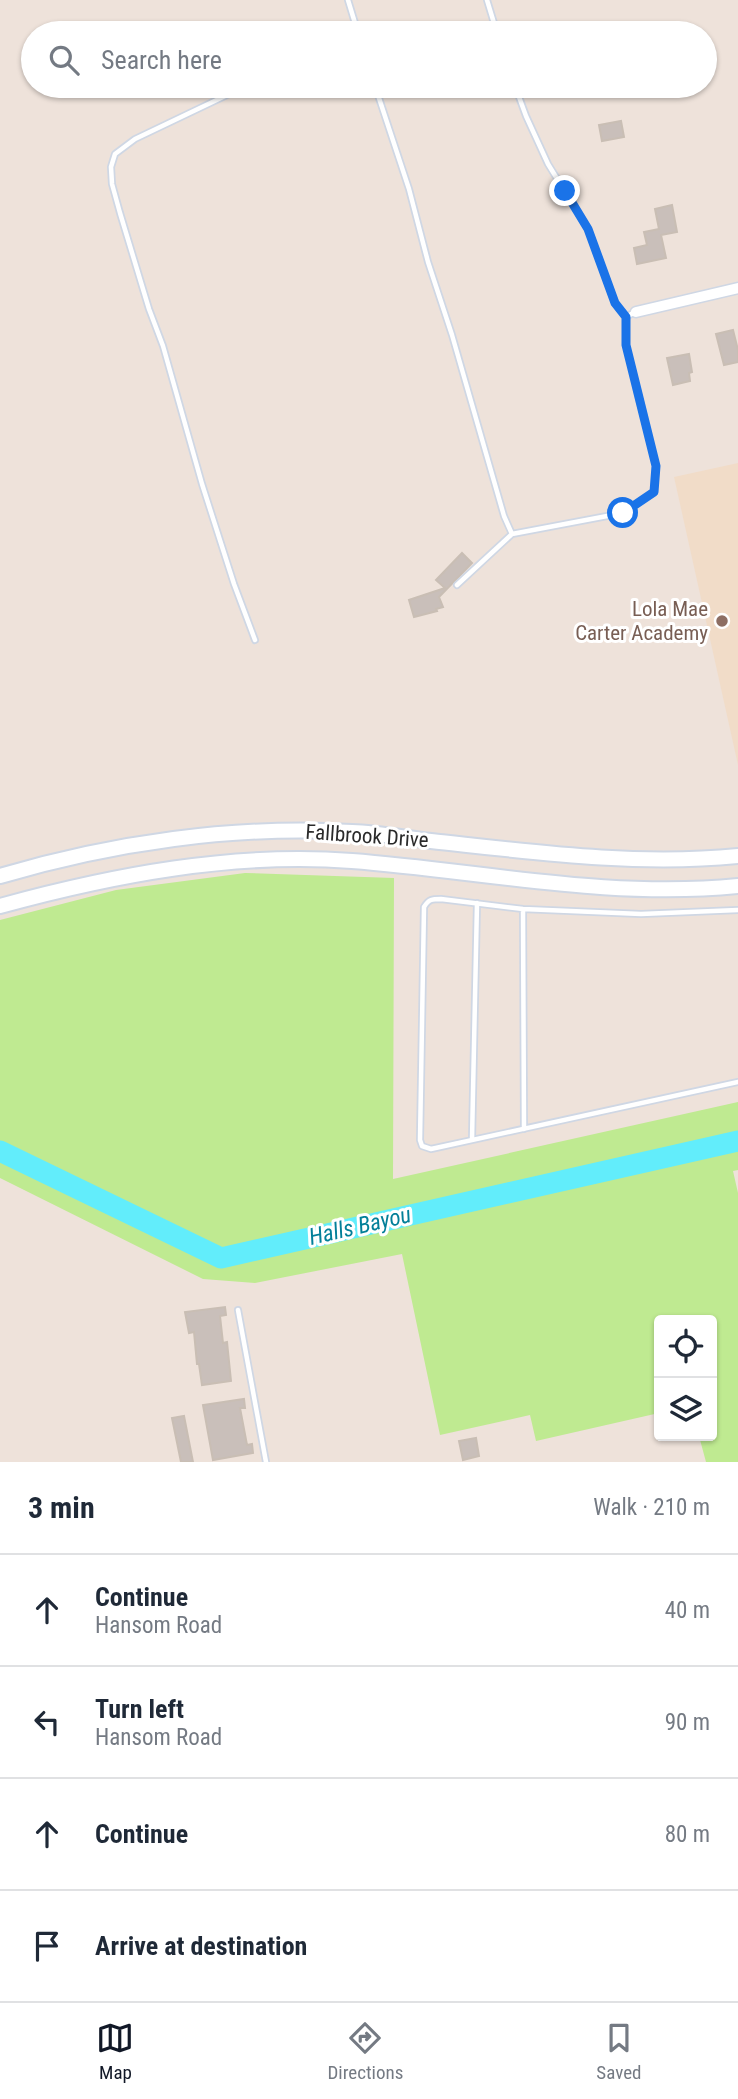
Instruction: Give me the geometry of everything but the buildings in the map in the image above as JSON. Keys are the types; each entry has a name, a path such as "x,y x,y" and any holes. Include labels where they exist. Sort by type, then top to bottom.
{"main road":[{"name":"Fallbrook Drive","path":"0,876 83,854 139,844 209,835 282,831 352,832 557,855 640,860 701,860 738,856"},
{"name":"Fallbrook Drive","path":"0,906 89,883 144,873 212,864 283,860 350,861 554,884 638,890 738,886"}],"street":[{"path":"631,314 738,288"}],"lane":[{"path":"348,0 354,21"},
{"path":"487,0 493,21"},
{"path":"221,98 135,139 116,154 111,167 112,184 179,400 202,484 255,640"},
{"path":"379,98 409,188 428,262 452,334 504,516 512,534"},
{"path":"457,585 512,534 623,513 654,492 656,466 626,345 631,314 615,303 588,229 548,164 519,98"},
{"path":"738,910 641,914 523,908 432,899 427,902 424,907 420,1140 422,1146 431,1149 738,1082"},
{"path":"472,1141 477,903"},
{"path":"523,908 524,1129"},
{"path":"238,1310 266,1462"}],"shaded area":[{"name":"Lola Mae Carter Academy","path":"738,463 738,765 674,477"}],"green space":[{"path":"245,873 394,878 393,1179 738,1102 738,1170 733,1171 738,1193 738,1462 706,1462 700,1441 717,1441 717,1315 654,1315 654,1414 536,1441 530,1415 440,1435 402,1254 255,1283 203,1279 0,1178 0,920 116,890"}],"waterway":[{"name":"Halls Bayou","path":"0,1151 221,1258 738,1141"}],"place":[{"name":"Lola Mae Carter Academy","path":"722,621"}],"route":[{"path":"565,191 588,229 615,303 626,317 626,345 656,466 654,492 623,513"}]}
